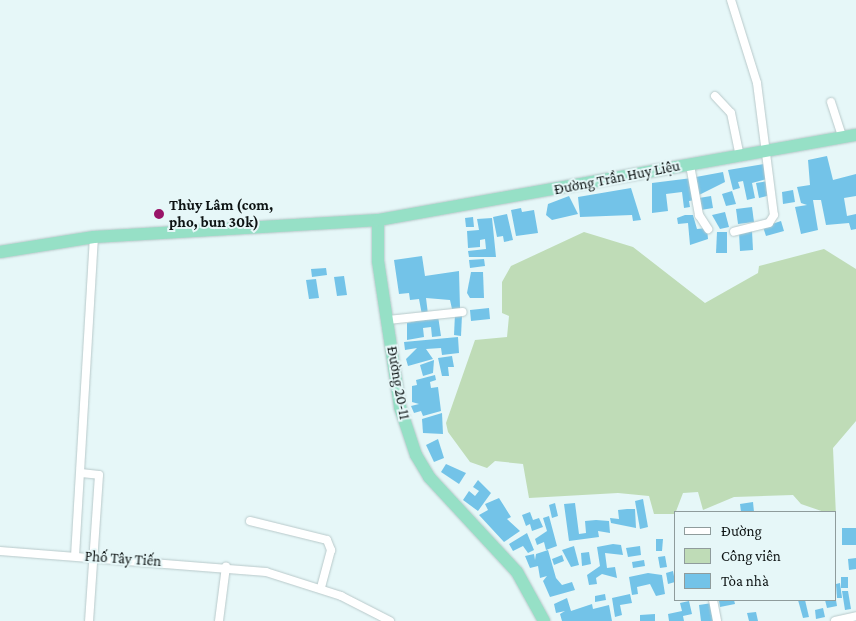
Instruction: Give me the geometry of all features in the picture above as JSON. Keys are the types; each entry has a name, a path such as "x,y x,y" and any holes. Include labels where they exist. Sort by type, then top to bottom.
{"highway":[{"name":"Đường Trần Huy Liệu","path":"0,252 94,237 378,220 690,165 766,154 850,136"},
{"name":"Đường 20-11","path":"378,220 378,261 400,407 422,466 517,572 544,621"}],"street":[{"path":"734,232 773,220 757,84 732,2 743,0"},
{"path":"715,96 731,113 740,157"},
{"path":"831,102 850,136"},
{"path":"690,165 699,215 708,230"},
{"name":"Phố Tây Tiến","path":"94,237 75,556 226,566 286,576 321,588 390,621"},
{"path":"388,320 463,312"},
{"path":"81,472 99,475 96,557 89,621"},
{"path":"250,522 327,540 331,550 321,588"},
{"path":"0,550 75,556"},
{"path":"219,621 226,566"},
{"path":"713,601 717,621"},
{"path":"835,621 856,616"}],"green space":[{"path":"584,232 633,247 705,303 758,273 759,266 824,249 856,269 856,421 833,448 836,511 821,511 801,504 793,495 734,497 703,510 698,492 683,493 674,514 654,514 649,496 618,493 529,498 523,464 495,461 487,468 470,462 448,432 446,423 475,340 507,337 509,316 502,313 502,282 511,266"}],"building":[{"path":"827,156 833,180 856,174 856,196 844,198 847,216 856,214 856,229 851,230 849,223 826,225 821,200 813,200 818,230 801,234 795,207 807,205 801,203 797,187 810,185 808,160"},
{"path":"764,164 767,179 752,183 755,198 747,200 743,181 738,182 740,188 733,190 728,170"},
{"path":"723,172 725,182 699,195 696,177"},
{"path":"692,178 695,200 689,201 690,207 684,208 682,192 666,194 668,211 652,213 652,183"},
{"path":"768,181 771,195 759,198 756,183"},
{"path":"631,188 641,220 633,221 632,215 580,217 578,197"},
{"path":"793,190 795,202 783,204 782,192"},
{"path":"732,191 736,204 726,206 722,194"},
{"path":"569,196 578,214 552,220 546,215 548,204"},
{"path":"711,196 713,208 701,210 699,198"},
{"path":"752,207 754,222 738,224 736,209"},
{"path":"521,208 522,212 534,210 538,233 516,236 511,210"},
{"path":"725,212 729,227 720,229 712,215"},
{"path":"507,214 513,240 504,242 503,236 497,237 493,217"},
{"path":"693,215 697,229 707,228 708,239 690,245 688,223 678,224 677,218"},
{"path":"473,217 474,227 466,227 465,218"},
{"path":"492,218 496,257 469,257 468,251 486,249 485,239 480,240 480,247 468,248 467,231 479,230 477,219"},
{"path":"781,221 784,231 766,236 763,227"},
{"path":"752,231 753,250 740,251 739,232"},
{"path":"717,232 727,232 727,253 716,253"},
{"path":"422,256 425,276 459,271 460,308 452,309 450,300 426,298 428,314 422,315 419,299 410,300 409,293 399,294 394,260"},
{"path":"484,259 485,266 470,268 469,260"},
{"path":"326,268 327,275 312,277 311,269"},
{"path":"471,272 483,272 484,298 470,298 467,293"},
{"path":"344,276 347,295 337,296 334,277"},
{"path":"316,279 319,298 309,299 306,280"},
{"path":"489,308 490,319 471,321 470,310"},
{"path":"455,314 462,315 461,336 454,335"},
{"path":"438,316 441,336 432,337 431,327 423,328 424,337 407,340 407,323"},
{"path":"458,337 459,353 442,355 441,348 426,349 433,359 408,366 406,359 417,348 405,350 404,342"},
{"path":"452,356 454,367 448,367 449,376 442,376 438,358"},
{"path":"434,360 433,373 423,376 420,365"},
{"path":"435,375 436,380 430,382 431,388 438,387 441,411 423,416 421,411 414,413 411,406 419,404 412,402 412,386 417,385 416,380"},
{"path":"442,413 443,434 423,433 422,419"},
{"path":"438,439 444,458 434,462 426,445"},
{"path":"446,464 466,473 459,484 441,472"},
{"path":"478,480 491,493 478,511 463,500 469,491 475,496 479,491 473,487"},
{"path":"499,498 511,517 507,519 520,531 504,542 479,515 488,510 485,504"},
{"path":"643,499 648,527 640,529 635,501"},
{"path":"753,502 754,511 741,511 740,504"},
{"path":"555,503 558,516 552,518 549,505"},
{"path":"575,503 579,534 586,533 585,521 596,520 609,521 610,533 598,531 599,537 569,541 564,504"},
{"path":"635,509 636,528 611,523 610,518 619,519 618,510"},
{"path":"530,512 533,520 539,518 543,527 532,531 530,524 526,526 522,515"},
{"path":"549,516 557,546 546,550 544,542 537,545 535,539 547,531 543,518"},
{"path":"842,528 856,528 856,545 842,545"},
{"path":"527,533 534,550 528,553 523,546 513,551 509,544"},
{"path":"656,539 663,539 662,551 656,551"},
{"path":"613,544 621,545 623,555 605,553 607,568 615,567 617,578 602,574 596,578 597,584 589,585 587,575 600,566 597,547"},
{"path":"574,546 579,565 571,567 562,550"},
{"path":"640,546 641,555 628,557 626,548"},
{"path":"548,550 556,578 562,585 572,582 575,590 550,597 543,581 547,576 540,578 538,566 530,568 525,556 534,554 535,560 536,554"},
{"path":"589,552 591,564 582,566 581,553"},
{"path":"562,555 564,561 554,565 552,559"},
{"path":"665,556 667,567 660,568 658,557"},
{"path":"856,558 856,569 849,570 848,559"},
{"path":"644,560 645,566 633,568 632,562"},
{"path":"673,571 674,582 668,584 666,573"},
{"path":"648,573 662,575 665,594 656,596 650,584 637,587 638,594 632,595 629,577"},
{"path":"841,577 848,577 848,588 841,588"},
{"path":"840,583 842,598 837,598 836,584"},
{"path":"842,591 848,591 851,609 845,610"},
{"path":"605,594 606,600 595,602 595,596"},
{"path":"630,594 632,603 620,605 622,615 615,617 612,598"},
{"path":"567,598 571,611 592,604 593,609 609,605 612,621 562,621 560,614 565,611 556,613 554,604"},
{"path":"836,600 837,606 827,608 825,601"},
{"path":"689,601 692,614 683,616 684,621 669,621 668,614 682,611 680,603"},
{"path":"719,601 734,601 735,604 720,607"},
{"path":"798,601 805,601 809,617 803,618"},
{"path":"712,603 714,621 701,621 699,605"},
{"path":"823,608 825,617 816,619 815,610"},
{"path":"756,612 758,621 749,621 747,613"},
{"path":"655,614 655,621 640,621 640,615"}],"place":[{"name":"Thùy Lâm (com, pho, bun 30k)","path":"159,214"}]}
